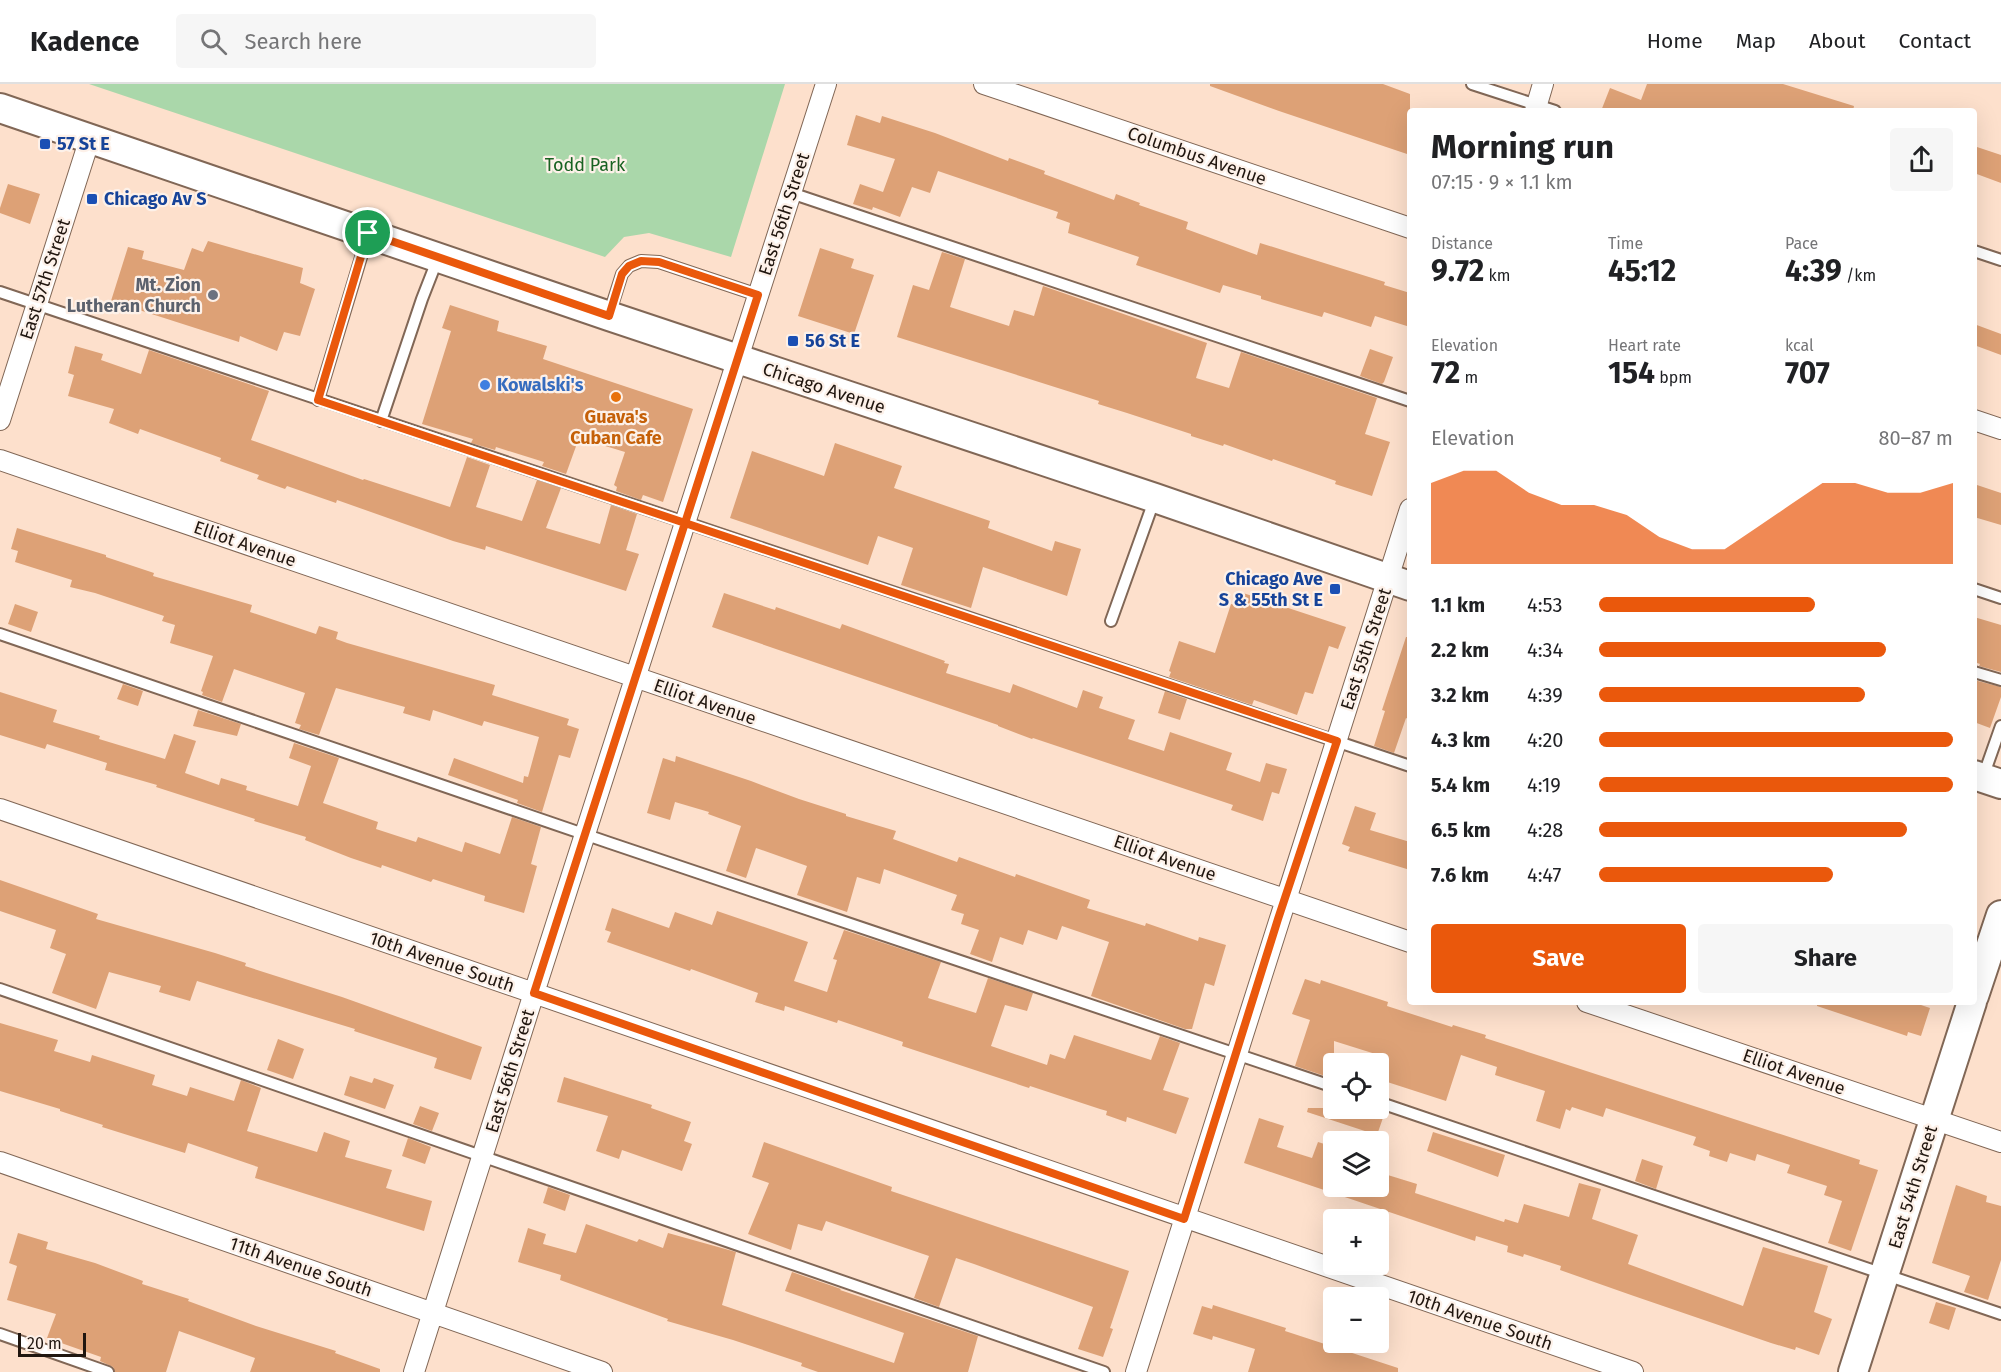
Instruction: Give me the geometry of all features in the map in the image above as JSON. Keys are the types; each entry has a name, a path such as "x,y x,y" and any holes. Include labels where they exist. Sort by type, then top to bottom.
{"street":[{"name":"East 56th Street","path":"414,1372 826,84"},
{"name":"Columbus Avenue","path":"984,84 1407,227"},
{"path":"1542,108 1543,84"},
{"name":"Chicago Avenue","path":"0,108 737,360 1155,498 1400,583"},
{"name":"East 57th Street","path":"0,420 90,138"},
{"path":"1977,421 2001,429"},
{"name":"Elliot Avenue","path":"0,460 1407,941"},
{"name":"East 55th Street","path":"1136,1372 1337,741 1400,583 1407,531"},
{"name":"10th Avenue South","path":"0,809 1633,1372"},
{"path":"1977,987 2001,915"},
{"name":"Elliot Avenue","path":"1596,1005 2001,1142"},
{"name":"East 54th Street","path":"1853,1372 1886,1276 1933,1120 1971,1005"},
{"name":"11th Avenue South","path":"0,1162 602,1372"}],"lane":[{"path":"1472,84 1539,108"},
{"path":"791,193 1407,400"},
{"path":"318,400 368,233"},
{"path":"1977,252 2001,260"},
{"path":"381,421 438,257"},
{"path":"609,316 622,274 629,266 641,261 659,262 758,295"},
{"path":"0,292 1407,765"},
{"path":"1111,621 1155,498"},
{"path":"1977,590 2001,598"},
{"path":"0,634 586,835 1323,1083"},
{"path":"1977,673 2001,680"},
{"path":"1986,779 2001,726"},
{"path":"0,989 1104,1372"},
{"path":"1389,1106 2001,1314"},
{"path":"0,1334 108,1372"}],"green space":[{"name":"Todd Park","path":"89,84 785,84 731,257 649,233 624,237 605,257"}],"building":[{"path":"1210,84 1383,84 1410,94 1410,108 1407,108 1407,154 1279,111 1210,86"},
{"path":"1647,84 1783,84 1854,106 1854,108 1602,108 1610,88 1641,100"},
{"path":"856,115 880,123 882,116 935,133 1008,161 1009,158 1045,171 1044,174 1114,200 1116,194 1140,203 1139,205 1188,222 1186,229 1257,255 1260,243 1385,282 1384,285 1407,292 1407,326 1375,316 1371,327 1324,312 1322,317 1223,285 1220,293 1136,265 1139,257 1068,233 1070,223 1056,218 1058,212 938,171 930,193 912,187 900,217 873,207 872,210 853,204 860,184 883,192 895,159 847,145"},
{"path":"1977,147 2001,155 2001,183 1977,174"},
{"path":"8,184 40,194 30,224 0,213"},
{"name":"Mt. Zion Lutheran Church","path":"208,241 303,268 300,283 315,289 300,336 284,332 277,351 240,336 239,342 111,301 128,247 144,251 142,259 184,270 192,248 203,252"},
{"path":"820,248 854,259 851,268 874,275 854,334 798,316"},
{"path":"942,252 965,259 950,307 1009,326 1014,310 1034,316 1043,286 1207,343 1196,378 1229,388 1241,352 1377,398 1365,434 1390,442 1372,496 1273,459 1272,461 1224,444 1223,446 1191,436 1191,434 1098,404 1099,401 897,337 913,285 929,290"},
{"path":"450,305 499,321 497,331 547,346 543,359 693,409 663,502 643,495 641,500 616,491 617,487 614,485 625,452 579,438 566,474 542,466 544,462 496,447 495,450 471,443 473,439 422,424 451,331 442,328"},
{"path":"1977,325 2001,334 2001,355 1977,346"},
{"path":"75,346 103,354 101,360 141,374 149,350 269,391 251,440 363,480 450,507 467,457 490,465 476,507 522,521 537,480 561,488 546,528 600,544 611,505 637,514 626,550 639,554 626,591 486,546 485,550 453,541 337,500 336,503 287,486 285,489 257,479 259,475 220,461 221,458 140,429 138,434 109,423 114,409 68,396 74,375 68,373"},
{"path":"1370,349 1393,357 1382,384 1360,376"},
{"path":"835,443 902,466 894,488 990,521 988,528 1052,551 1055,541 1081,549 1067,596 983,567 971,608 901,585 913,548 878,536 868,565 730,518 752,451 824,476"},
{"path":"1977,485 2001,493 2001,525 1977,518"},
{"path":"17,528 106,555 106,557 154,573 153,576 252,605 250,612 316,634 319,626 338,632 336,639 347,643 495,685 492,695 569,719 567,725 579,729 570,758 559,755 542,812 517,803 518,800 448,775 454,758 523,783 524,776 528,777 539,737 484,721 482,726 433,710 430,721 403,713 405,707 336,688 319,735 299,729 301,725 295,723 305,693 234,669 222,702 202,695 201,691 213,656 170,643 175,625 162,621 164,616 70,587 72,580 15,562 18,551 11,549"},
{"path":"1240,592 1346,627 1338,649 1329,646 1313,694 1305,692 1297,715 1254,700 1252,705 1169,677 1179,641 1215,653 1231,604 1236,605"},
{"path":"724,593 775,610 776,607 840,629 842,624 945,661 944,663 949,664 946,673 1010,693 1013,684 1077,708 1083,690 1103,697 1099,708 1135,720 1128,739 1164,751 1170,732 1232,753 1226,770 1260,782 1266,763 1287,769 1279,794 1272,792 1263,821 1231,810 1233,805 1032,739 998,725 712,627"},
{"path":"15,604 38,612 31,632 8,624"},
{"path":"1977,618 2001,625 2001,672 1979,666 1980,664 1977,663"},
{"path":"1407,637 1407,718 1394,753 1374,746 1385,711 1382,710"},
{"path":"1977,681 2001,687 2001,697 1990,728 1977,723"},
{"path":"123,684 143,691 138,706 117,699"},
{"path":"1165,691 1187,699 1180,720 1158,713"},
{"path":"0,692 57,710 53,722 165,759 174,734 196,741 185,773 219,785 221,778 247,786 246,790 298,806 311,766 289,758 294,743 339,758 323,803 378,822 376,829 416,842 418,837 462,852 465,842 500,854 512,817 541,827 531,864 537,866 524,913 484,901 485,896 433,879 431,882 382,865 381,868 351,858 305,840 306,837 156,787 157,785 105,770 107,763 47,744 45,749 0,735"},
{"path":"198,710 241,724 237,736 193,726"},
{"path":"676,756 846,814 846,816 896,831 893,839 957,862 959,857 1090,900 1087,908 1145,926 1146,923 1198,941 1199,937 1226,945 1214,986 1205,983 1192,1029 1185,1029 1091,996 1109,942 1062,926 1057,940 1028,930 1023,945 1000,937 992,962 970,954 979,930 961,924 964,914 951,910 957,895 884,869 880,884 857,877 847,912 797,895 807,866 756,848 746,878 726,871 741,826 708,814 709,812 675,802 670,820 647,813 663,758 675,762"},
{"path":"1355,806 1376,813 1370,830 1407,841 1407,869 1348,851 1350,847 1342,844"},
{"path":"0,880 98,914 96,919 246,963 245,966 342,997 482,1047 471,1080 434,1068 437,1058 354,1031 355,1029 197,981 190,1001 159,992 161,986 109,972 96,1009 52,993 66,954 50,948 56,930 0,911"},
{"path":"612,908 669,928 675,912 712,925 717,911 808,942 794,981 827,992 837,960 833,959 844,930 941,962 928,998 976,1013 988,978 1033,993 1027,1011 1005,1005 991,1046 1047,1065 1050,1054 1065,1059 1074,1035 1151,1060 1160,1036 1180,1043 1163,1090 1189,1098 1176,1134 1127,1117 1126,1122 1106,1115 1107,1111 902,1046 903,1042 838,1020 837,1023 785,1006 784,1011 755,1002 758,993 607,942 611,932 605,930"},
{"path":"1305,979 1320,984 1321,980 1388,1002 1387,1006 1452,1027 1453,1025 1486,1035 1485,1038 1860,1160 1859,1164 1878,1170 1851,1251 1828,1243 1842,1201 1824,1195 1827,1186 1787,1173 1790,1165 1757,1154 1755,1161 1730,1153 1727,1162 1709,1156 1710,1151 1693,1145 1696,1137 1606,1108 1603,1117 1572,1107 1570,1111 1566,1109 1560,1129 1536,1121 1545,1091 1495,1075 1497,1067 1461,1055 1446,1101 1389,1083 1389,1053 1372,1053 1334,1041 1334,1053 1323,1053 1323,1075 1295,1066 1310,1020 1292,1014"},
{"path":"1921,1005 1930,1008 1921,1036 1908,1032 1907,1036 1817,1006"},
{"path":"0,1023 58,1040 54,1051 90,1062 92,1055 155,1075 152,1085 187,1096 190,1087 234,1101 241,1080 261,1088 247,1131 317,1152 324,1132 350,1141 345,1157 392,1170 386,1188 432,1201 424,1231 255,1178 258,1167 188,1143 185,1153 102,1127 103,1125 60,1111 60,1109 0,1091"},
{"path":"278,1039 304,1049 293,1079 267,1070"},
{"path":"350,1076 372,1083 374,1078 394,1085 385,1109 344,1095"},
{"path":"564,1077 652,1105 651,1108 691,1122 684,1141 692,1144 682,1171 622,1150 619,1159 596,1151 608,1116 557,1102"},
{"path":"420,1106 439,1113 432,1131 413,1124"},
{"path":"1308,1108 1323,1108 1323,1117 1307,1112"},
{"path":"1259,1118 1284,1126 1277,1147 1312,1158 1318,1142 1323,1144 1323,1190 1244,1163"},
{"path":"1328,1119 1383,1119 1378,1131 1365,1131"},
{"path":"1433,1132 1505,1155 1498,1177 1427,1151"},
{"path":"408,1138 431,1147 425,1164 402,1156"},
{"path":"764,1142 892,1187 891,1191 1129,1271 1103,1357 1078,1349 1093,1307 974,1264 956,1258 939,1307 914,1298 929,1256 826,1221 822,1231 798,1224 791,1250 748,1234 769,1183 752,1177"},
{"path":"1642,1159 1663,1166 1656,1189 1635,1181"},
{"path":"1389,1175 1417,1184 1415,1193 1504,1222 1505,1219 1518,1223 1524,1204 1569,1217 1579,1183 1601,1189 1592,1219 1638,1235 1628,1264 1743,1306 1763,1247 1828,1266 1814,1312 1832,1319 1819,1355 1796,1347 1795,1350 1560,1270 1561,1266 1524,1254 1523,1257 1507,1252 1508,1246 1476,1236 1475,1241 1389,1212 1389,1209 1380,1209 1345,1197 1389,1197"},
{"path":"1956,1185 1987,1196 1986,1202 2001,1206 2001,1260 1988,1300 1964,1292 1970,1276 1932,1263"},
{"path":"548,1187 570,1195 565,1211 543,1203"},
{"path":"586,1224 637,1242 639,1239 663,1248 668,1233 736,1252 722,1305 894,1363 904,1333 785,1291 792,1272 978,1336 968,1372 818,1372 801,1366 802,1363 667,1321 668,1319 560,1280 561,1275 518,1262 528,1228 546,1234 543,1244 576,1253"},
{"path":"18,1233 48,1242 46,1249 95,1263 143,1281 142,1284 189,1299 188,1301 256,1326 336,1351 335,1353 380,1369 380,1372 250,1372 255,1358 179,1331 166,1372 115,1372 113,1367 100,1361 101,1357 47,1338 56,1314 7,1300 17,1266 9,1263"},
{"path":"1936,1302 1956,1308 1949,1330 1929,1323"},
{"path":"1213,1305 1286,1328 1285,1331 1323,1343 1323,1353 1352,1353 1398,1368 1398,1372 1248,1372 1255,1349 1213,1336 1212,1340 1193,1334 1202,1306 1212,1309"}],"place":[{"name":"57 St E","path":"45,144"},
{"name":"Chicago Av S","path":"92,199"},
{"name":"Mt. Zion Lutheran Church","path":"213,295"},
{"name":"56 St E","path":"793,341"},
{"name":"Kowalski's","path":"485,385"},
{"name":"Guava's Cuban Cafe","path":"616,397"},
{"name":"Chicago Ave S & 55th St E","path":"1335,589"}],"route":[{"path":"368,233 318,400 685,523 534,993 1184,1219 1278,919 1337,741 685,523 758,295 659,262 641,261 629,266 622,274 609,316 368,233"}]}
